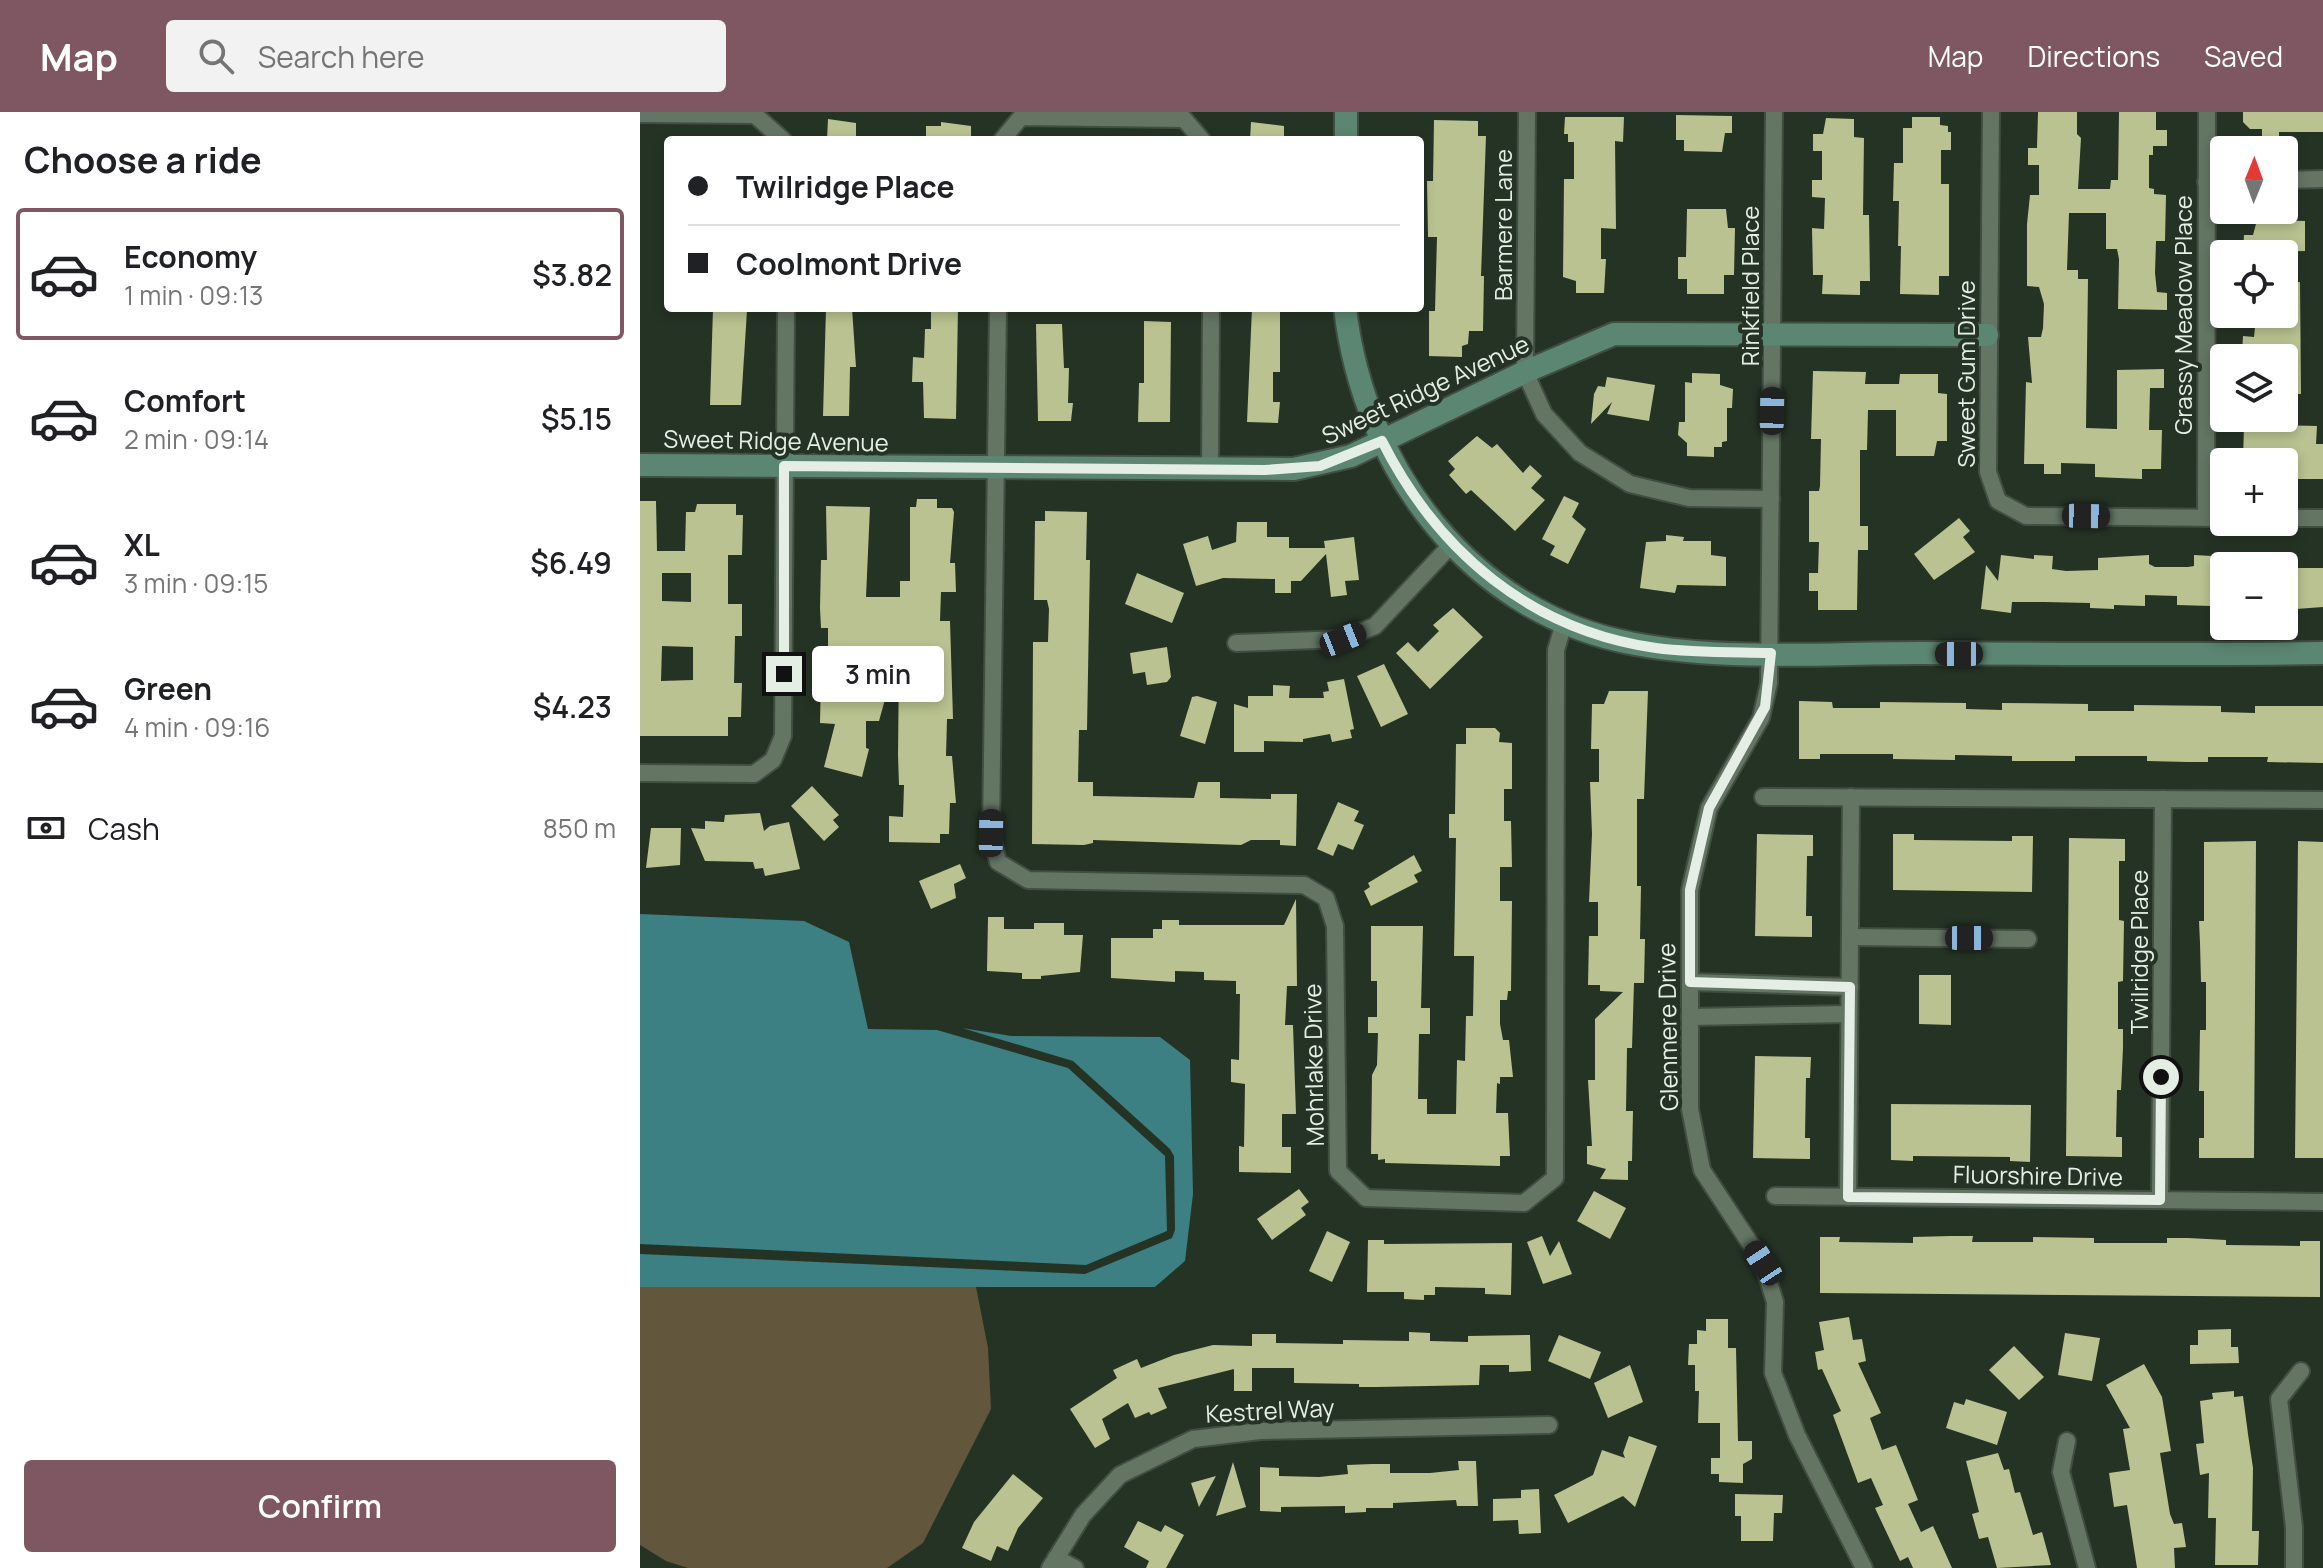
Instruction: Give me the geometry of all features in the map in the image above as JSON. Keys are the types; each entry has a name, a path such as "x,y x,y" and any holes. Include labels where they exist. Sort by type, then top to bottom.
{"street":[{"path":"1346,112 1346,136"},
{"name":"Barmere Lane","path":"1527,112 1525,372 1532,393 1560,434 1604,471 1630,484 1689,498 1771,499"},
{"name":"Rinkfield Place","path":"1771,653 1774,112"},
{"name":"Sweet Gum Drive","path":"1991,112 1988,472 1998,501 2026,516 2210,518"},
{"name":"Grassy Meadow Place","path":"2206,518 2207,112"},
{"path":"640,114 755,115 779,136"},
{"path":"1005,136 1021,117 1184,119 1199,136"},
{"path":"2298,180 2323,179"},
{"path":"2206,182 2210,182"},
{"path":"640,773 754,774 773,760 783,736 786,312"},
{"path":"998,312 998,467"},
{"path":"1210,470 1211,312"},
{"path":"1346,312 1359,380 1382,441 1414,498 1451,545 1501,588 1564,623 1611,639 1656,648 1771,653 2323,653"},
{"name":"Sweet Ridge Avenue","path":"640,465 1210,470 1320,466 1382,441 1525,372 1614,334 1987,335"},
{"name":"Mohrlake Drive","path":"998,467 991,833 998,862 1028,880 1304,885 1326,898 1335,926 1338,1171 1366,1198 1524,1203 1555,1178 1556,650 1564,623"},
{"path":"2298,518 2323,518"},
{"path":"1236,643 1343,639 1375,626 1451,545"},
{"name":"Glenmere Drive","path":"1771,653 1765,707 1709,808 1690,890 1690,1109 1702,1170 1763,1263 1775,1302 1773,1373 1797,1435 1864,1568"},
{"path":"1763,797 2323,800"},
{"path":"1848,1197 1851,797"},
{"name":"Twilridge Place","path":"2160,1200 2163,799"},
{"path":"1850,937 2028,939"},
{"path":"1690,982 1850,987"},
{"path":"1761,985 1761,1015"},
{"path":"1690,1017 1849,1014"},
{"name":"Fluorshire Drive","path":"1775,1196 2323,1202"},
{"path":"2294,1568 2294,1527 2279,1399 2301,1371"},
{"name":"Kestrel Way","path":"1053,1563 1083,1515 1120,1475 1193,1439 1260,1431 1549,1425"},
{"path":"2067,1441 2061,1472 2087,1568"},
{"path":"1053,1563 1075,1568"}],"shaded area":[{"path":"640,1287 976,1287 988,1348 991,1409 923,1543 887,1568 688,1568 666,1561 640,1545"}],"water":[{"path":"640,914 804,921 849,942 868,1029 937,1030 1068,1068 1165,1156 1167,1231 1086,1265 640,1244"},
{"path":"962,1028 1011,1036 1160,1037 1190,1060 1193,1194 1185,1261 1155,1287 640,1287 640,1254 1085,1274 1172,1238 1175,1230 1174,1156 1170,1149 1073,1061"}],"building":[{"path":"2038,112 2077,112 2077,134 2081,138 2078,189 2110,189 2111,180 2118,180 2119,112 2156,112 2156,130 2167,130 2167,146 2153,146 2153,155 2149,155 2149,188 2154,189 2154,194 2166,195 2165,241 2156,241 2155,273 2157,292 2167,293 2167,310 2118,309 2119,259 2117,249 2106,249 2106,213 2069,213 2067,270 2078,270 2078,279 2088,279 2086,428 2117,429 2117,370 2164,369 2164,388 2150,388 2149,430 2162,430 2161,469 2142,469 2142,479 2095,477 2095,464 2061,463 2061,474 2044,474 2044,464 2024,464 2026,382 2032,383 2028,337 2041,337 2044,304 2039,287 2027,286 2030,195 2039,195 2039,165 2028,165 2028,148 2037,148"},
{"path":"2243,112 2323,112 2323,132 2279,132 2279,136 2262,136 2262,129 2250,129 2243,122"},
{"path":"1676,115 1732,116 1732,133 1725,133 1722,152 1684,151 1684,140 1676,140"},
{"path":"1565,117 1624,117 1623,142 1615,141 1616,229 1601,228 1601,259 1606,259 1604,293 1576,293 1576,281 1563,277 1564,179 1574,179 1574,142 1568,142 1568,134 1564,134"},
{"path":"1912,117 1940,117 1940,125 1948,126 1948,132 1951,132 1951,150 1941,150 1941,184 1949,184 1949,276 1939,276 1939,295 1900,294 1899,201 1893,201 1894,163 1903,163 1903,128 1912,128"},
{"path":"1826,118 1854,119 1854,137 1864,138 1863,215 1869,215 1870,281 1860,281 1860,295 1822,294 1823,275 1813,275 1812,228 1824,229 1825,198 1812,197 1812,180 1822,180 1822,151 1813,151 1813,134 1823,134"},
{"path":"828,119 856,123 856,136 827,136"},
{"path":"1434,120 1478,121 1478,136 1486,136 1481,276 1484,276 1483,331 1469,331 1468,344 1462,346 1462,357 1429,356 1429,311 1435,311 1437,237 1428,237 1427,181 1433,181"},
{"path":"941,122 971,126 971,136 926,136 926,126 941,126"},
{"path":"1251,122 1284,126 1284,136 1250,136"},
{"path":"1687,209 1726,209 1728,228 1735,228 1734,275 1724,275 1724,294 1687,294 1687,279 1678,279 1678,257 1686,257"},
{"path":"2298,221 2305,221 2305,251 2298,251 2298,240 2244,240 2244,235 2253,235 2256,224 2298,224"},
{"path":"2300,282 2301,394 2298,394 2298,344 2243,344 2243,336 2254,337 2255,328 2298,328"},
{"path":"713,312 747,312 741,405 710,405"},
{"path":"826,312 852,312 856,367 850,367 849,416 823,416"},
{"path":"931,312 958,312 956,419 924,418 923,382 912,382 913,357 924,358 925,329 931,329"},
{"path":"1252,312 1280,312 1280,372 1273,372 1273,402 1280,402 1278,423 1247,422"},
{"path":"1144,321 1171,322 1170,422 1138,422 1139,383 1144,383"},
{"path":"1036,324 1062,324 1064,368 1069,368 1068,403 1073,403 1071,421 1038,421"},
{"path":"1813,371 1866,372 1865,384 1899,384 1900,374 1938,374 1938,393 1947,394 1947,441 1937,441 1934,456 1896,456 1896,410 1868,410 1867,450 1860,450 1860,526 1868,526 1868,550 1858,550 1857,610 1818,610 1818,591 1809,591 1809,573 1818,573 1819,542 1809,542 1809,491 1819,491 1821,439 1811,439"},
{"path":"1692,373 1720,374 1720,385 1733,389 1732,408 1727,408 1727,441 1722,442 1722,447 1714,447 1714,457 1687,456 1687,443 1678,435 1679,422 1685,422 1685,382 1692,383"},
{"path":"1607,377 1655,385 1649,421 1607,414 1612,402 1591,424 1594,394 1598,386 1605,387"},
{"path":"2298,425 2317,426 2316,444 2323,444 2323,479 2298,479 2298,448 2243,448 2244,432 2298,432"},
{"path":"1477,436 1492,448 1497,444 1523,473 1530,465 1542,476 1531,488 1545,500 1515,531 1471,490 1466,494 1449,475 1455,469 1448,461"},
{"path":"1564,496 1579,503 1572,517 1586,529 1568,564 1550,555 1555,546 1542,539"},
{"path":"917,499 937,499 937,508 952,508 954,512 950,563 955,563 956,592 941,592 940,621 950,621 953,719 947,719 946,756 952,756 956,803 950,803 949,834 940,834 940,843 889,842 889,816 903,817 904,785 899,785 898,755 899,660 896,660 879,721 866,721 866,748 869,749 862,777 824,767 835,724 820,723 821,676 833,676 834,647 828,647 828,628 821,628 821,560 827,560 826,506 870,507 866,597 900,597 900,581 910,581 910,507 916,507"},
{"path":"640,501 656,501 657,551 685,551 686,512 695,512 697,504 736,504 736,515 743,515 742,555 728,555 728,604 742,604 742,636 735,636 734,683 742,683 741,717 728,717 728,736 640,736","holes":["662,573 691,573 691,602 662,601","662,646 693,647 693,680 661,681"]},
{"path":"1045,511 1087,512 1086,560 1090,560 1087,730 1079,730 1078,782 1093,782 1093,796 1194,798 1198,782 1220,782 1220,798 1271,799 1271,794 1297,794 1296,846 1280,845 1280,840 1251,840 1241,845 1093,840 1093,843 1084,845 1032,844 1033,642 1048,642 1049,609 1047,600 1034,600 1035,521 1045,521"},
{"path":"1959,518 1970,531 1963,537 1975,552 1934,580 1914,554"},
{"path":"1237,522 1267,522 1267,537 1289,537 1289,548 1325,548 1324,541 1354,537 1359,580 1345,581 1347,595 1331,597 1326,554 1301,581 1291,581 1291,593 1275,593 1275,579 1223,578 1196,586 1183,544 1208,536 1212,550 1236,542"},
{"path":"1666,535 1684,537 1683,541 1711,541 1711,555 1726,557 1726,586 1677,585 1675,593 1640,588 1646,542 1666,541"},
{"path":"2001,555 2034,559 2034,555 2053,556 2052,569 2066,571 2098,570 2098,558 2149,555 2149,564 2155,567 2188,567 2194,566 2194,555 2210,556 2210,606 2177,605 2177,596 2145,595 2145,606 2114,605 2114,609 2090,608 2090,603 2012,602 2011,613 1981,609 1986,565 1998,581"},
{"path":"2298,568 2323,568 2323,607 2298,609"},
{"path":"1137,573 1184,593 1172,623 1125,604"},
{"path":"1453,608 1483,637 1430,689 1396,653 1408,642 1418,652 1439,631 1433,625"},
{"path":"1167,647 1171,677 1167,682 1147,685 1145,672 1133,674 1130,653"},
{"path":"1384,664 1408,714 1381,727 1357,676"},
{"path":"1344,679 1354,729 1350,730 1352,738 1332,742 1330,734 1303,739 1303,742 1264,741 1264,752 1234,752 1234,704 1248,708 1248,696 1273,696 1273,685 1290,686 1289,698 1324,698 1323,692 1329,691 1327,682"},
{"path":"1609,691 1648,691 1644,799 1637,799 1637,886 1641,886 1640,939 1645,939 1644,983 1634,983 1632,1048 1627,1048 1626,1111 1633,1111 1632,1161 1628,1161 1628,1180 1600,1179 1606,1169 1587,1164 1587,1146 1592,1146 1588,1080 1595,1080 1595,1019 1623,992 1600,991 1600,985 1588,985 1589,936 1598,936 1598,902 1589,902 1592,834 1590,782 1599,782 1599,749 1591,749 1592,704 1604,704"},
{"path":"1192,697 1217,702 1205,744 1180,736"},
{"path":"1799,701 1832,702 1833,708 1880,708 1880,702 1966,703 1966,709 2002,710 2002,703 2088,704 2088,711 2134,711 2134,705 2221,706 2221,712 2255,713 2255,706 2323,706 2323,763 2267,762 2268,757 2208,757 2208,762 2147,761 2147,756 2075,756 2075,761 2012,761 2012,756 1955,755 1955,760 1893,759 1893,754 1820,754 1820,759 1799,759"},
{"path":"1466,728 1495,728 1500,733 1499,742 1512,743 1512,789 1504,789 1504,821 1511,821 1512,867 1500,867 1500,901 1512,901 1511,991 1508,991 1507,1000 1500,1000 1500,1024 1503,1040 1509,1040 1513,1077 1500,1077 1500,1084 1497,1083 1496,1113 1508,1113 1510,1156 1500,1156 1500,1166 1385,1163 1385,1159 1378,1160 1378,1154 1371,1154 1372,1075 1377,1065 1378,1033 1368,1033 1368,1017 1377,1017 1377,981 1371,981 1371,926 1423,926 1421,1008 1430,1008 1430,1034 1419,1034 1418,1099 1427,1099 1427,1114 1456,1114 1457,1060 1465,1061 1466,1016 1473,1016 1474,956 1454,956 1456,838 1449,838 1449,814 1455,814 1456,744 1466,744"},
{"path":"812,786 839,815 833,820 839,827 824,841 791,806"},
{"path":"1338,802 1359,811 1354,821 1364,825 1353,850 1338,844 1333,856 1317,849"},
{"path":"760,813 764,831 770,826 789,822 800,869 765,876 763,868 755,869 753,862 705,861 691,828 705,829 705,821 724,822 725,815"},
{"path":"651,828 681,828 680,865 646,868"},
{"path":"1757,834 1813,835 1813,856 1807,856 1806,916 1812,916 1812,937 1755,936"},
{"path":"1893,834 1914,834 1914,840 2012,841 2012,836 2033,836 2032,892 1893,890"},
{"path":"2069,838 2125,839 2125,861 2119,861 2119,920 2124,921 2123,981 2118,982 2118,1029 2123,1029 2123,1048 2121,1090 2117,1090 2116,1137 2122,1137 2122,1157 2066,1156"},
{"path":"2256,841 2254,1158 2199,1158 2199,1138 2204,1138 2204,1091 2199,1091 2200,1030 2206,1030 2206,982 2201,982 2199,921 2204,921 2204,842"},
{"path":"2298,841 2323,842 2323,1158 2295,1158"},
{"path":"1414,855 1422,871 1414,875 1418,882 1371,906 1364,891 1370,887 1368,883"},
{"path":"960,864 966,878 954,884 956,898 931,909 919,881"},
{"path":"1296,899 1297,986 1287,986 1285,1025 1293,1025 1296,1114 1282,1114 1282,1147 1291,1147 1291,1173 1239,1172 1239,1146 1244,1147 1245,1084 1231,1082 1231,1059 1239,1060 1240,994 1236,994 1236,981 1204,980 1204,972 1175,971 1175,982 1111,978 1111,938 1153,938 1153,929 1162,929 1162,920 1179,920 1179,925 1284,925"},
{"path":"988,917 1004,917 1004,929 1034,929 1034,923 1064,923 1064,935 1083,935 1080,972 1022,979 1022,973 987,971"},
{"path":"1919,975 1951,975 1951,1025 1919,1024"},
{"path":"1755,1056 1811,1057 1810,1078 1806,1078 1805,1138 1810,1138 1810,1159 1753,1158"},
{"path":"1891,1104 2031,1105 2030,1162 2010,1161 2010,1157 1913,1156 1913,1161 1891,1160"},
{"path":"1299,1189 1309,1202 1301,1208 1306,1215 1272,1240 1257,1219"},
{"path":"1594,1191 1626,1208 1610,1239 1577,1221"},
{"path":"1327,1231 1350,1242 1332,1282 1309,1271"},
{"path":"1542,1236 1550,1256 1559,1241 1572,1274 1543,1284 1527,1242"},
{"path":"1973,1236 1972,1242 2033,1242 2033,1237 2094,1238 2094,1243 2167,1243 2167,1238 2188,1238 2226,1240 2226,1245 2300,1246 2300,1241 2320,1241 2320,1297 1820,1293 1820,1237 1840,1237 1839,1242 1913,1243 1913,1237"},
{"path":"1368,1240 1384,1240 1384,1244 1512,1243 1511,1295 1485,1294 1485,1288 1435,1287 1435,1295 1424,1295 1424,1300 1404,1299 1404,1292 1367,1292"},
{"path":"1849,1317 1853,1340 1862,1339 1866,1361 1858,1363 1881,1413 1870,1418 1882,1450 1896,1445 1918,1500 1908,1504 1921,1532 1933,1526 1952,1568 1913,1568 1908,1557 1900,1561 1875,1508 1883,1505 1871,1478 1858,1483 1833,1415 1841,1411 1822,1369 1818,1370 1815,1352 1824,1350 1819,1322"},
{"path":"1706,1319 1728,1319 1728,1348 1736,1348 1738,1441 1752,1441 1752,1459 1743,1464 1743,1483 1719,1482 1719,1474 1711,1474 1711,1458 1720,1458 1720,1423 1698,1423 1699,1391 1695,1391 1695,1365 1688,1365 1689,1344 1697,1344 1697,1330 1706,1331"},
{"path":"2231,1329 2231,1347 2238,1347 2239,1363 2190,1364 2190,1345 2198,1345 2198,1330"},
{"path":"1409,1332 1430,1333 1430,1341 1468,1342 1468,1336 1530,1335 1531,1371 1509,1372 1509,1365 1480,1365 1479,1385 1359,1387 1359,1384 1294,1383 1294,1368 1252,1368 1252,1391 1234,1391 1234,1369 1158,1388 1167,1408 1151,1415 1149,1412 1135,1418 1128,1403 1102,1419 1110,1439 1095,1448 1070,1409 1117,1378 1113,1370 1137,1359 1141,1368 1213,1345 1252,1346 1252,1334 1276,1334 1276,1343 1343,1344 1343,1340 1409,1341"},
{"path":"2065,1333 2100,1338 2092,1381 2058,1375"},
{"path":"1559,1335 1601,1352 1590,1379 1548,1361"},
{"path":"2014,1346 2044,1377 2019,1400 1989,1370"},
{"path":"2144,1364 2162,1397 2171,1451 2160,1453 2170,1514 2174,1524 2182,1523 2186,1547 2174,1548 2175,1568 2137,1568 2127,1505 2114,1507 2109,1473 2130,1470 2123,1429 2130,1428 2106,1385"},
{"path":"1630,1365 1643,1402 1608,1418 1594,1383"},
{"path":"2234,1391 2234,1397 2243,1396 2253,1468 2252,1531 2259,1531 2258,1565 2215,1565 2216,1518 2208,1518 2209,1473 2200,1475 2196,1444 2204,1443 2200,1401 2213,1399 2212,1393"},
{"path":"1966,1399 2007,1412 1997,1445 1946,1428 1954,1402 1964,1405"},
{"path":"1629,1436 1657,1446 1635,1507 1623,1496 1568,1523 1554,1495 1593,1475 1602,1450 1625,1458 1623,1453"},
{"path":"1998,1453 2004,1470 2009,1469 2015,1493 2020,1492 2033,1535 2042,1532 2051,1565 1997,1568 1988,1537 1979,1539 1972,1514 1979,1512 1966,1461"},
{"path":"1458,1461 1476,1461 1478,1506 1457,1506 1456,1500 1393,1503 1393,1508 1366,1508 1366,1512 1345,1513 1345,1506 1281,1507 1281,1512 1260,1511 1260,1467 1279,1468 1279,1476 1319,1477 1348,1474 1347,1465 1390,1464 1390,1473 1459,1470"},
{"path":"1233,1462 1246,1507 1216,1516"},
{"path":"1013,1474 1043,1498 1018,1528 1008,1551 997,1546 991,1561 962,1548 974,1522"},
{"path":"1216,1476 1199,1507 1191,1483"},
{"path":"1539,1489 1541,1533 1519,1534 1518,1520 1493,1521 1493,1499 1521,1498 1521,1490"},
{"path":"1735,1494 1783,1495 1782,1513 1774,1513 1773,1541 1741,1541 1741,1516 1735,1516"},
{"path":"1138,1521 1161,1532 1165,1525 1184,1535 1166,1568 1146,1568 1149,1561 1124,1547"}],"route":[{"path":"784,674 784,466 1294,469 1320,466 1382,441 1414,498 1451,545 1474,567 1530,607 1564,623 1632,644 1681,651 1771,653 1765,707 1709,808 1690,890 1690,982 1746,983 1770,987 1850,987 1848,1197 2160,1200 2161,1077"}]}
